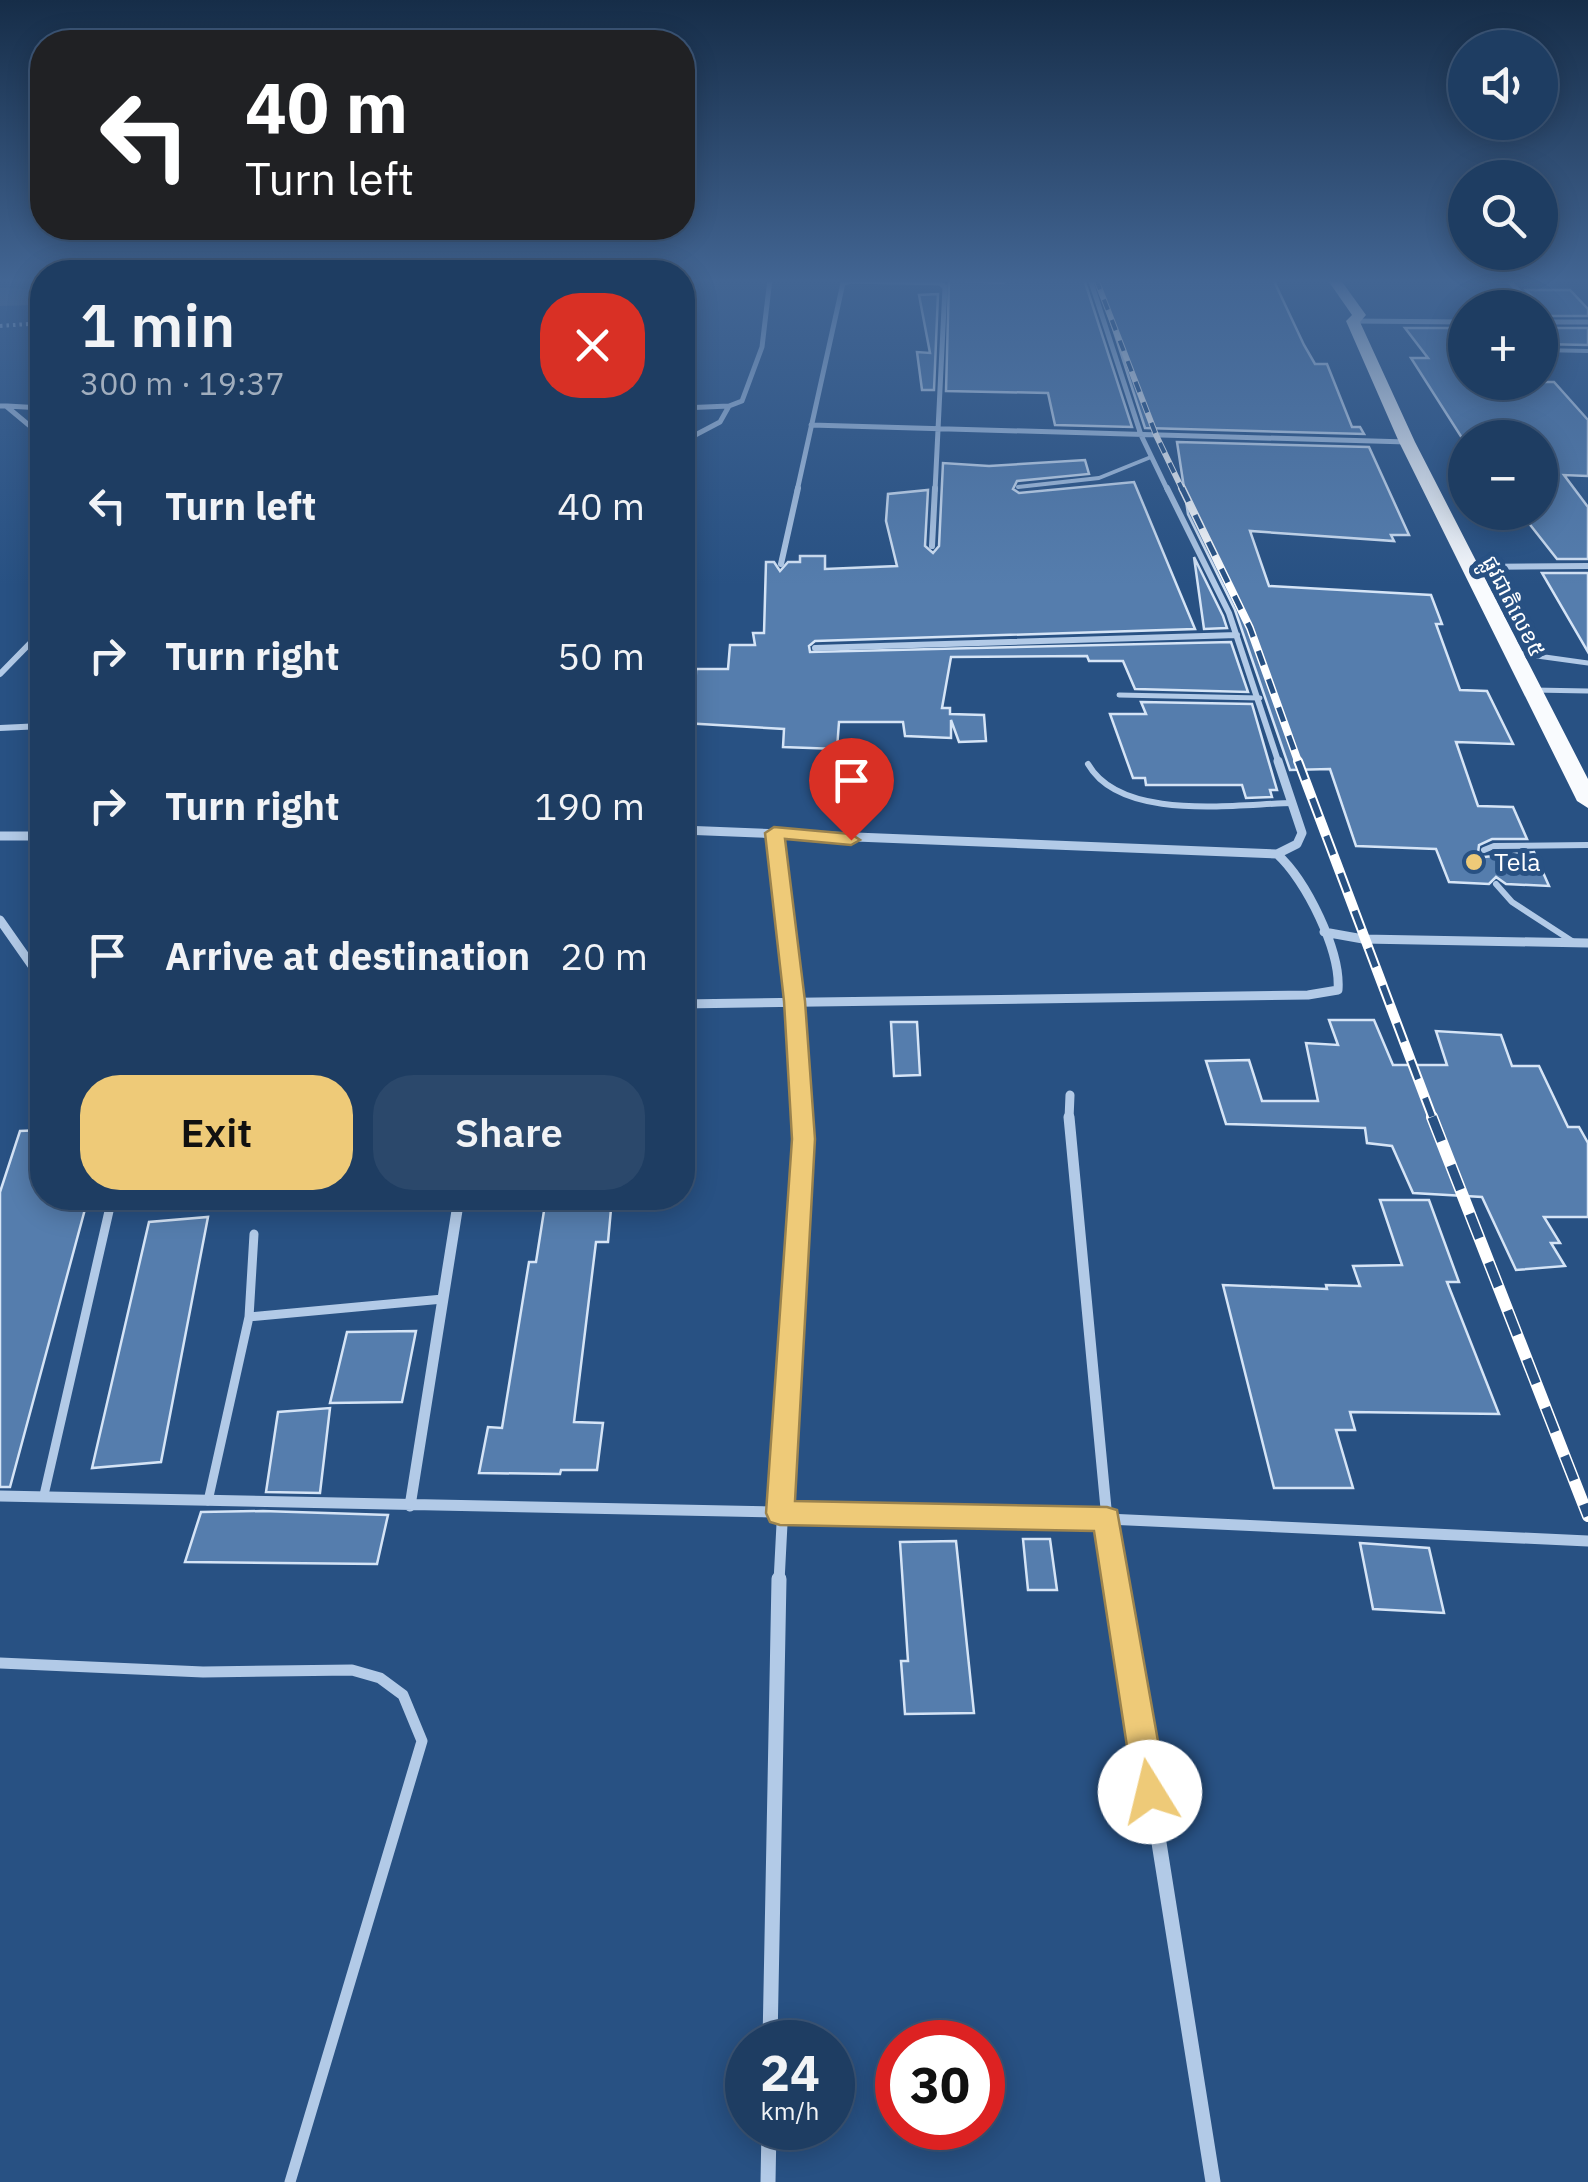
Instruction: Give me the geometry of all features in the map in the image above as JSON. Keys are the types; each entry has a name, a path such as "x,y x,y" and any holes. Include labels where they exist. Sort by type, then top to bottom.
{"highway":[{"name":"ផ្លូវជាតិលេខ៥","path":"1375,381 1588,801"}],"street":[{"path":"695,407 729,406 742,401 750,381"},
{"path":"781,564 822,381"},
{"path":"932,546 940,381"},
{"path":"1123,381 1141,435 1201,550 1260,698 1302,834 1297,844 1277,854"},
{"path":"3,406 30,407"},
{"path":"3,406 30,427"},
{"path":"695,435 720,422 729,406"},
{"path":"812,425 1406,442"},
{"path":"1468,567 1588,566"},
{"path":"814,648 1237,635"},
{"path":"0,674 30,644"},
{"path":"0,728 30,727"},
{"path":"695,830 1277,854 1287,863 1324,932 1342,976 1338,990 1308,995 695,1004"},
{"path":"770,2020 780,1513 804,1139 794,1001 774,833"},
{"path":"0,836 30,836"},
{"path":"0,920 30,963"},
{"path":"1324,932 1363,939 1588,943"},
{"path":"1070,1094 1069,1129 1107,1519 1213,2182"},
{"path":"410,1506 457,1210"},
{"path":"0,1496 1107,1519 1588,1541"},
{"path":"768,2182 769,2150"}],"lane":[{"path":"1018,487 1100,478 1151,456"},
{"path":"1512,652 1588,663"},
{"path":"1531,690 1588,690"},
{"path":"1119,694 1260,698"},
{"path":"1088,764 1095,779 1125,798 1196,804 1293,803"},
{"path":"1484,850 1494,846 1588,845"},
{"path":"1496,884 1512,902 1575,943"},
{"path":"44,1496 109,1210"},
{"path":"208,1501 249,1317 254,1234"},
{"path":"249,1317 442,1299"},
{"path":"0,1663 203,1672 352,1670 380,1678 403,1696 422,1740 290,2182"}],"building":[{"path":"921,381 934,381 934,390 922,390"},
{"path":"946,381 1117,381 1132,427 1055,425 1048,393 946,391"},
{"path":"1130,381 1334,381 1352,427 1360,427 1364,434 1145,428"},
{"path":"1426,381 1448,381 1448,400 1558,400 1558,386 1588,420 1588,476 1564,475 1588,507 1588,559 1557,559 1534,530 1558,530 1558,420 1451,420"},
{"path":"1177,442 1369,447 1409,535 1391,535 1394,541 1250,531 1269,586 1431,595 1442,624 1436,624 1460,690 1487,691 1513,744 1456,742 1478,806 1513,807 1527,839 1492,839 1479,845 1478,853 1484,857 1534,852 1549,886 1506,884 1496,877 1489,884 1449,882 1436,849 1356,846 1330,769 1290,770 1235,610 1188,514"},
{"path":"1085,460 1089,474 1017,481 1013,489 1019,493 1134,482 1195,629 815,641 809,646 810,652 1231,642 1248,692 1135,689 1123,661 1089,661 1087,656 951,657 942,708 950,708 950,714 984,715 986,741 959,742 951,720 951,738 905,736 903,722 839,722 837,749 783,747 784,729 695,724 696,669 728,669 730,645 755,645 753,633 764,633 766,562 774,562 780,571 788,562 800,562 800,556 825,556 825,569 897,566 886,521 888,494 928,490 925,546 933,553 939,546 943,463 989,466"},
{"path":"1194,557 1223,616 1227,628 1204,629"},
{"path":"1542,573 1588,573 1588,652"},
{"path":"1141,702 1252,704 1277,790 1270,790 1272,797 1246,798 1242,785 1146,785 1145,778 1133,778 1110,714 1146,714"},
{"path":"1329,1020 1374,1020 1393,1065 1447,1065 1436,1031 1501,1035 1512,1066 1539,1066 1568,1127 1579,1127 1588,1143 1588,1217 1544,1217 1560,1243 1551,1243 1565,1266 1516,1270 1482,1197 1413,1193 1392,1146 1367,1143 1365,1128 1226,1124 1206,1061 1249,1060 1262,1101 1318,1101 1306,1043 1338,1045"},
{"path":"891,1022 917,1022 920,1075 894,1076"},
{"path":"20,1131 30,1131 30,1210 85,1210 10,1487 0,1487 0,1192"},
{"path":"1380,1200 1429,1200 1459,1282 1447,1282 1499,1414 1350,1412 1355,1430 1336,1430 1353,1488 1274,1488 1223,1285 1327,1289 1326,1285 1360,1286 1353,1266 1402,1265"},
{"path":"544,1210 611,1210 608,1242 596,1242 574,1422 603,1423 597,1470 561,1470 560,1474 479,1473 488,1427 502,1428 529,1262 536,1262"},
{"path":"208,1217 161,1462 92,1468 149,1222"},
{"path":"416,1331 402,1402 330,1403 347,1332"},
{"path":"330,1408 320,1493 266,1492 278,1412"},
{"path":"201,1512 388,1515 377,1564 185,1562"},
{"path":"1023,1539 1050,1539 1057,1590 1028,1590"},
{"path":"956,1541 974,1713 905,1714 901,1661 908,1661 900,1542"},
{"path":"1360,1543 1429,1548 1444,1613 1373,1609"}],"railway":[{"path":"1135,381 1183,491"},
{"path":"1182,488 1250,628 1299,764"},
{"path":"1298,761 1433,1119"},
{"path":"1432,1117 1588,1516"}],"place":[{"name":"Tela","path":"1474,862"}],"route":[{"path":"851,840 774,833 794,1001 804,1139 780,1513 1107,1519 1150,1792"}]}
